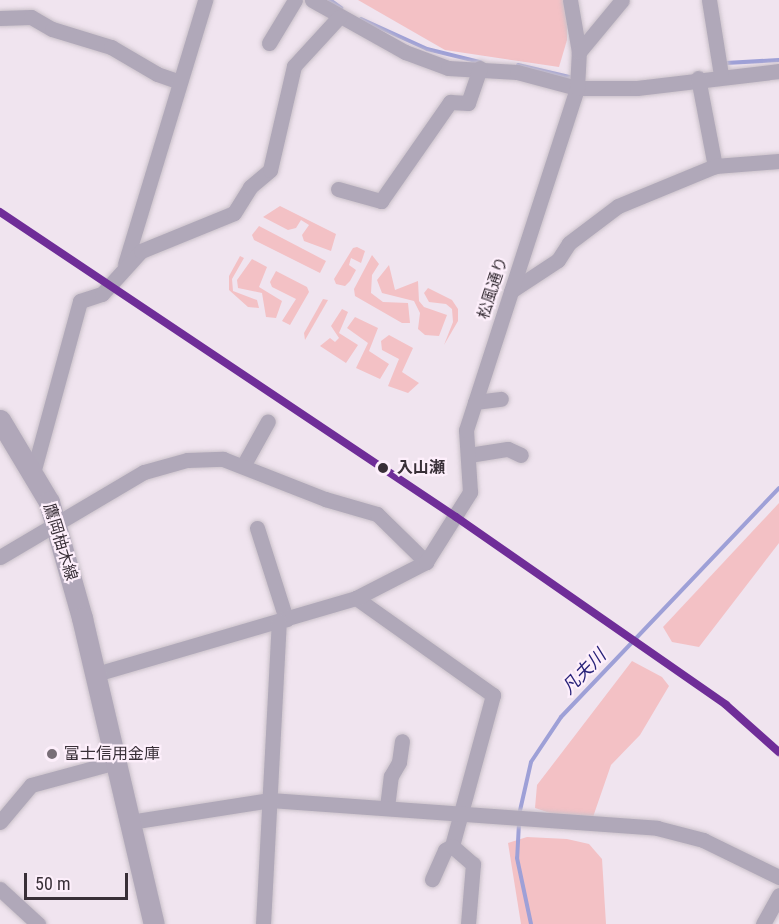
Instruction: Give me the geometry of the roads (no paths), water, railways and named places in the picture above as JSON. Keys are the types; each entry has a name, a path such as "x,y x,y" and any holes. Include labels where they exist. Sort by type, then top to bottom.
{"main road":[{"name":"鷹岡柚木線","path":"0,420 33,473 56,526 96,674 154,924"}],"street":[{"path":"124,266 205,0"},
{"path":"269,44 295,0"},
{"path":"312,0 405,52 448,68 480,68 517,72 578,86 636,88 721,75 779,71"},
{"path":"570,0 580,60"},
{"name":"松風通り","path":"426,562 470,492 466,430 578,86 580,60 622,0"},
{"path":"709,0 721,75"},
{"path":"0,18 31,17 52,29 111,47 157,74 180,82"},
{"path":"33,473 80,301 102,294 124,266 158,241 188,234 234,213 250,188 270,170 294,66 339,17"},
{"path":"338,189 381,201 450,102 468,103 480,68"},
{"path":"698,78 715,166"},
{"path":"511,291 558,260 569,243 618,206 715,166 779,161"},
{"path":"475,402 501,399"},
{"path":"243,466 268,421"},
{"path":"469,455 508,449 521,455"},
{"path":"0,557 144,472 187,460 223,459 325,499 377,514 426,562 356,598 96,674"},
{"path":"257,528 282,620 263,924"},
{"path":"356,598 493,695 452,846 445,850 432,879"},
{"path":"387,807 391,776 399,762 402,741"},
{"path":"0,822 31,785 116,762"},
{"path":"130,822 270,800 460,813 503,820 657,828 703,840 779,877"},
{"path":"452,846 473,864 468,924"},
{"path":"0,889 38,924"},
{"path":"763,924 779,895"}],"waterway":[{"path":"330,0 341,8"},
{"path":"361,19 427,49 480,62"},
{"path":"726,63 779,60"},
{"path":"518,65 574,78"},
{"name":"凡夫川","path":"519,815 531,762 561,717 779,488"},
{"name":"凡夫川","path":"519,823 517,858 531,924"}],"place":[{"name":"入山瀬","path":"383,468"},
{"name":"富士信用金庫","path":"52,754"}]}
